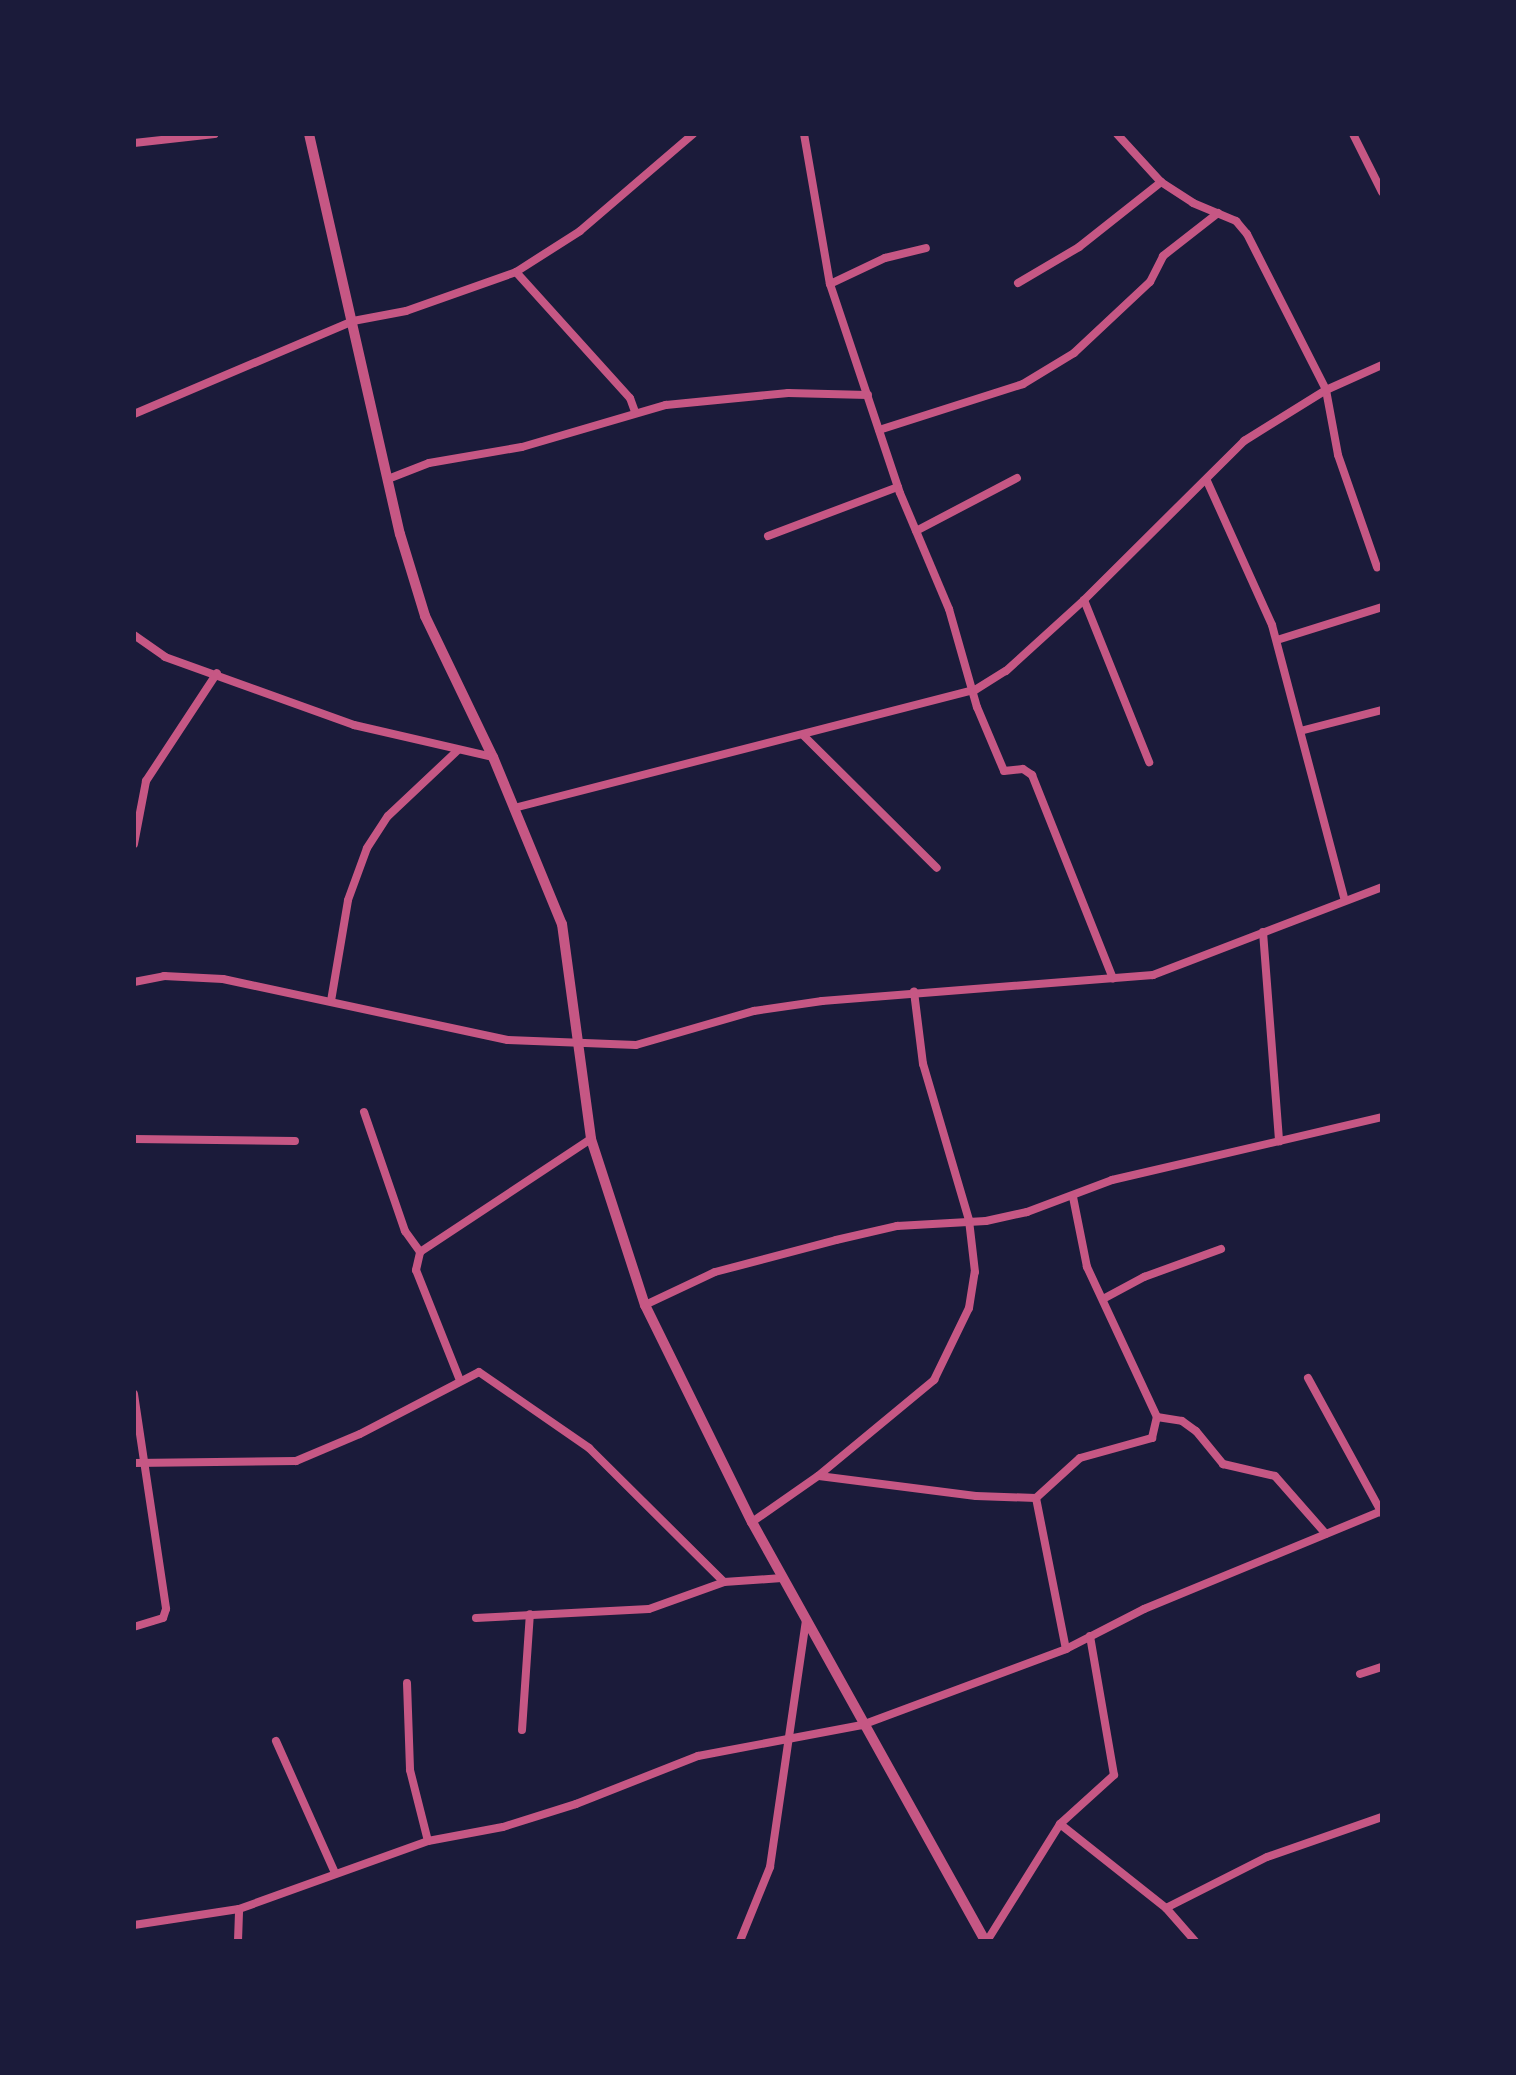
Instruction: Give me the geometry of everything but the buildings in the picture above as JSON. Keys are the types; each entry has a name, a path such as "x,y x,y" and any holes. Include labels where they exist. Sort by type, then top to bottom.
{"street":[{"path":"134,143 215,134"},
{"path":"309,134 388,479 425,616 493,757 562,924 582,1045 591,1139 645,1305 782,1578 986,1941 1060,1824 1114,1775 1090,1636"},
{"path":"134,414 353,321 406,311 516,272 580,231 693,134"},
{"path":"804,134 830,284 898,487 1003,770 1023,769 1032,775 1113,979"},
{"path":"1117,134 1161,182 1236,221 1247,234 1326,390 1338,455 1377,567"},
{"path":"1353,134 1382,192"},
{"path":"1018,283 1079,247 1161,182"},
{"path":"879,430 1023,384 1074,353 1150,282 1163,256 1218,213"},
{"path":"830,284 885,258 926,248"},
{"path":"516,272 630,398 635,412"},
{"path":"514,808 975,690 1006,671 1084,600 1244,441 1326,390 1382,365"},
{"path":"388,479 429,463 522,447 635,412 743,396 868,395"},
{"path":"916,531 1017,478"},
{"path":"1207,481 1277,640 1304,730 1345,901"},
{"path":"768,536 898,487"},
{"path":"1084,600 1149,762"},
{"path":"1277,640 1382,607"},
{"path":"134,635 165,657 217,673 354,725 493,757"},
{"path":"134,844 146,781 217,673"},
{"path":"1304,730 1382,710"},
{"path":"804,736 937,868"},
{"path":"331,1001 348,900 367,848 388,816 458,750"},
{"path":"134,982 164,976 223,979 508,1040 636,1045 754,1011 914,992 1153,975 1382,887"},
{"path":"1263,932 1279,1141"},
{"path":"752,1522 818,1476 934,1380 969,1308 975,1272 969,1220 923,1064 914,992"},
{"path":"364,1112 405,1231 420,1252"},
{"path":"645,1305 715,1272 897,1226 1027,1212 1112,1180 1382,1117"},
{"path":"134,1139 295,1141"},
{"path":"459,1378 416,1270 420,1252 591,1139"},
{"path":"818,1476 976,1496 1036,1498 1080,1458 1152,1438 1157,1417 1087,1267 1073,1197"},
{"path":"1103,1299 1144,1277 1221,1249"},
{"path":"138,1463 296,1461 360,1434 459,1378 479,1372 589,1448 724,1582"},
{"path":"134,1925 239,1909 428,1841 503,1827 576,1804 698,1756 862,1725 1066,1649 1382,1512 1308,1378"},
{"path":"134,1394 138,1463 166,1609 163,1618 134,1627"},
{"path":"1157,1417 1189,1426 1223,1464 1275,1476 1326,1534"},
{"path":"1036,1498 1066,1649"},
{"path":"476,1618 649,1609 724,1582 782,1578"},
{"path":"522,1730 530,1614"},
{"path":"740,1941 770,1867 806,1621"},
{"path":"1360,1674 1382,1667"},
{"path":"407,1683 410,1770 428,1841"},
{"path":"276,1741 335,1873"},
{"path":"1166,1908 1267,1857 1382,1817"},
{"path":"1060,1824 1166,1908 1195,1941"},
{"path":"238,1941 239,1909"}]}
